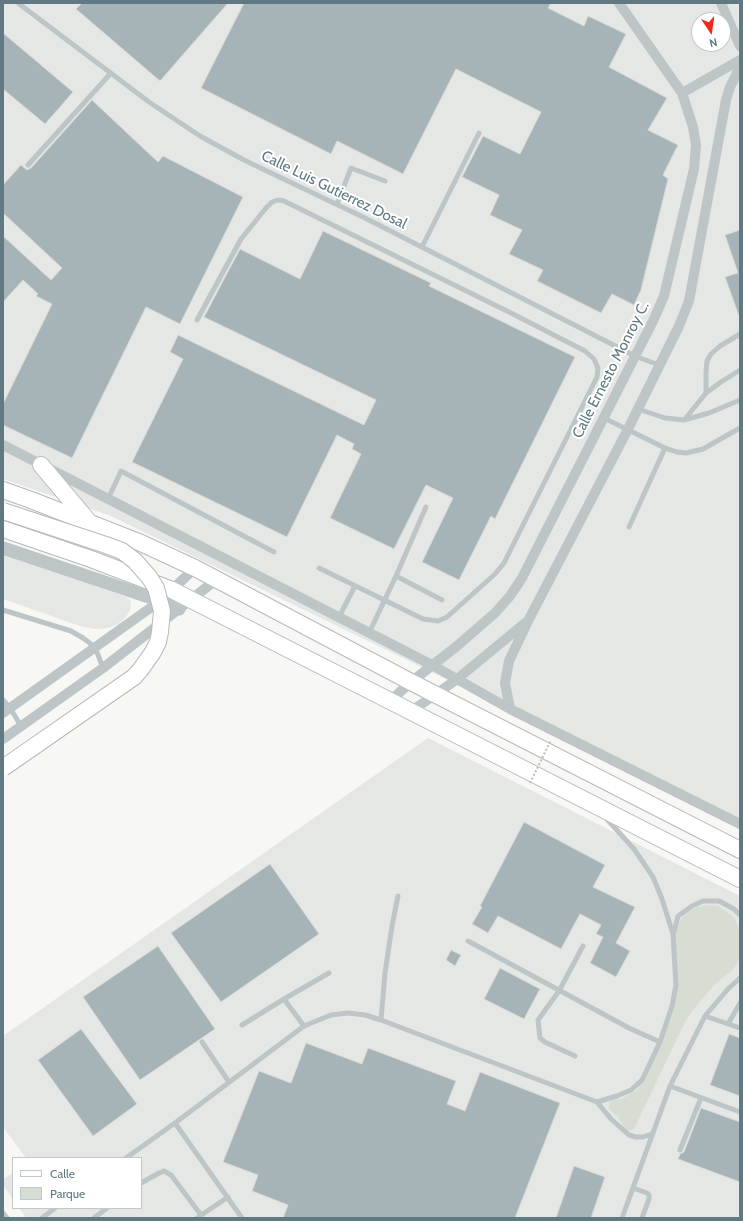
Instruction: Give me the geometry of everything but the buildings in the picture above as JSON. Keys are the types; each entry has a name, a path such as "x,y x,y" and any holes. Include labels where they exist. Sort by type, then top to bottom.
{"main road":[{"path":"41,465 90,523"},
{"path":"3,490 141,543 195,568 411,682 740,850"},
{"path":"3,511 122,551 135,561 149,577 156,588 162,611 158,642 153,652 134,677 3,768"},
{"path":"3,530 91,559 166,596 390,701 740,879"}],"street":[{"name":"Calle Ernesto Monroy C.","path":"390,701 495,613 510,596 522,578 604,418 664,296 694,169 696,145 693,127 682,93 619,3"},
{"path":"721,3 740,46"},
{"path":"682,93 740,60"},
{"path":"510,708 506,683 506,672 509,661 528,621 638,409 679,326 688,301 726,100 730,87 740,67"},
{"path":"3,445 432,665 456,680 510,708 740,824"},
{"path":"3,548 166,596"},
{"path":"5,707 166,596 195,568"},
{"path":"3,739 103,668 216,580"},
{"path":"410,712 456,680 528,621"}],"lane":[{"name":"Calle Luis Gutierrez Dosal","path":"18,3 149,102 200,136 244,160 337,204 635,356 659,365"},
{"path":"28,165 111,73"},
{"path":"422,247 479,133"},
{"path":"337,204 351,168 386,181"},
{"path":"196,320 241,239 266,208 272,202 278,200 284,201 585,351 594,360 598,368 596,377 504,563 495,574 447,617 438,621 423,619 319,568"},
{"path":"706,393 707,361 711,354 720,346 740,334"},
{"path":"684,420 706,393 740,370"},
{"path":"638,409 666,418 684,420 709,413 740,400"},
{"path":"604,418 665,448 677,452 695,452 703,449 740,428"},
{"path":"629,527 665,448"},
{"path":"108,499 121,472 274,552"},
{"path":"369,633 426,507"},
{"path":"396,576 442,600"},
{"path":"339,618 355,586"},
{"path":"3,610 71,631 94,647 103,668"},
{"path":"5,707 21,726"},
{"path":"594,804 634,849 653,877 662,899 673,934 676,984 672,1006 660,1042 642,1080 630,1090 597,1102"},
{"path":"381,1020 388,958 398,896"},
{"path":"673,934 678,916 692,906 703,902 719,902 734,909 740,915"},
{"path":"468,942 629,1028 660,1042"},
{"path":"575,1056 545,1042 540,1038 538,1020 559,991 584,946"},
{"path":"242,1025 329,973"},
{"path":"622,1218 670,1086 705,1016 728,989 740,978"},
{"path":"284,999 304,1026"},
{"path":"728,1024 740,1003"},
{"path":"127,1157 304,1026 331,1015 348,1013 365,1015 381,1020 597,1102 611,1119 629,1135 643,1137 652,1134"},
{"path":"705,1016 740,1028"},
{"path":"202,1042 229,1082"},
{"path":"670,1086 740,1112"},
{"path":"680,1150 701,1098"},
{"path":"175,1123 242,1218"},
{"path":"142,1182 164,1171 171,1175 199,1217 228,1197"},
{"path":"633,1188 649,1195 649,1200 642,1218"},
{"path":"42,1218 54,1209"},
{"path":"94,1218 106,1209"},
{"path":"3,1213 7,1218"}],"path":[{"path":"530,783 551,740"}],"shaded area":[{"path":"3,3 740,3 740,822 111,516 3,479"},
{"path":"3,552 126,597 130,600 130,611 118,624 108,628 95,629 80,626 3,599"},
{"path":"428,738 740,896 740,1218 26,1218 20,1209 142,1209 142,1157 25,1157 3,1127 3,1036"},
{"path":"12,1174 12,1198 3,1185 3,1179"}],"green space":[{"path":"706,905 718,906 731,915 735,920 740,930 740,957 735,967 715,984 692,1011 684,1024 634,1129 629,1131 626,1130 618,1117 609,1109 610,1101 621,1099 637,1090 647,1072 674,1003 675,932 677,926 684,915 689,911"}]}
